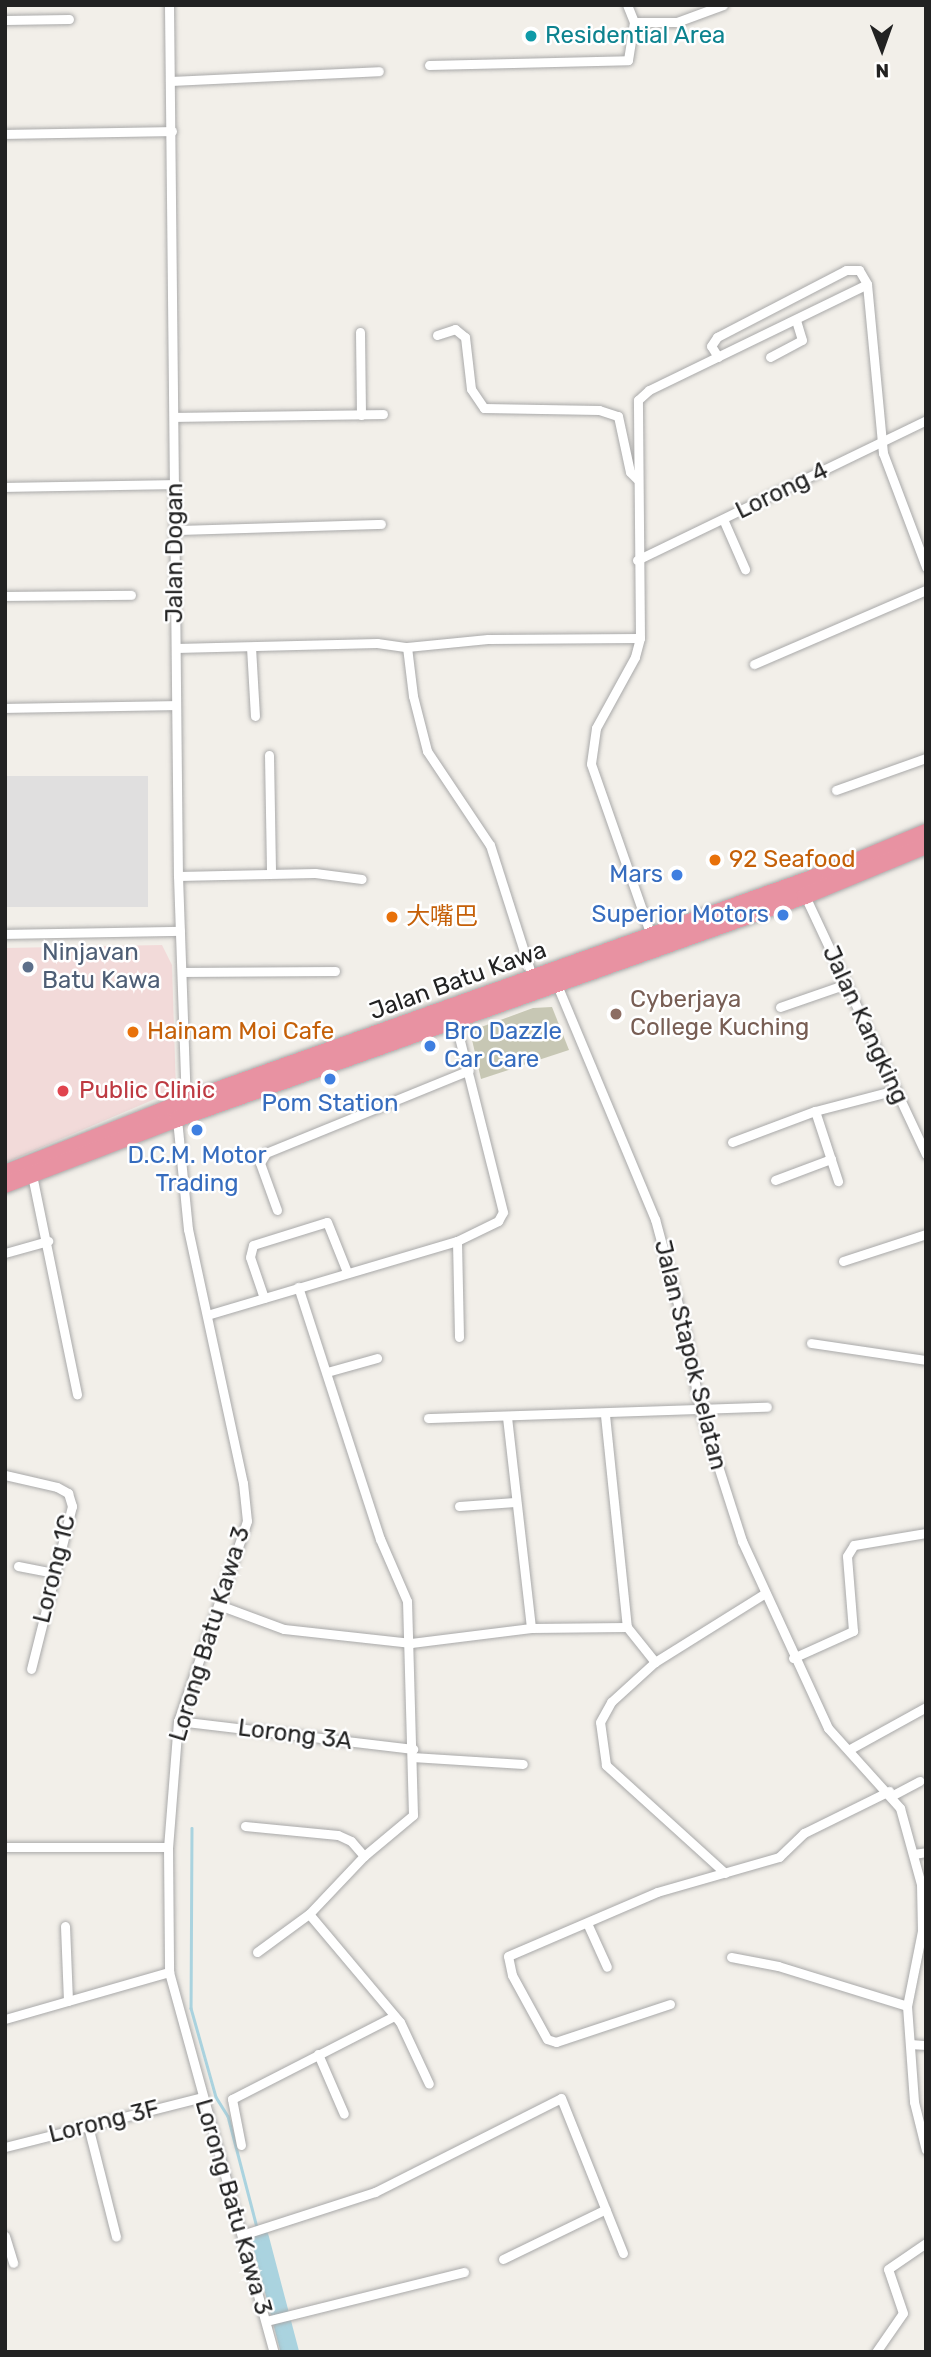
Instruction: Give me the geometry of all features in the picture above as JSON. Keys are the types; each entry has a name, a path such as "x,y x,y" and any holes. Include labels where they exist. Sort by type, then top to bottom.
{"highway":[{"name":"Jalan Batu Kawa","path":"5,1173 186,1101 829,872 926,832"},
{"name":"Jalan Batu Kawa","path":"5,1185 177,1119 805,895 926,846"}],"street":[{"name":"Jalan Dogan","path":"169,5 178,876 186,1101"},
{"path":"429,65 628,60 634,22 627,5"},
{"path":"634,22 677,22 723,5"},
{"path":"5,20 69,19"},
{"path":"170,81 379,71"},
{"path":"5,134 172,131"},
{"path":"718,357 711,346 716,337 846,270 859,271 867,284 881,443 926,567"},
{"path":"652,935 591,764 596,728 635,657 640,638 637,560 639,400 649,390 867,284"},
{"path":"770,357 802,340 796,320"},
{"path":"436,335 455,329 465,337 471,389 484,408 599,410 618,416 630,472 637,479"},
{"path":"360,332 361,415"},
{"path":"174,417 383,414"},
{"name":"Lorong 4","path":"637,560 926,420"},
{"path":"5,487 175,484"},
{"path":"723,519 745,569"},
{"path":"175,530 381,524"},
{"path":"754,664 926,590"},
{"path":"5,596 131,594"},
{"path":"176,648 377,643 407,647 488,639 640,638"},
{"path":"251,647 255,716"},
{"path":"407,647 413,696 427,751 490,845 532,977"},
{"path":"5,708 176,705"},
{"path":"269,755 271,872"},
{"path":"836,790 926,758"},
{"path":"178,876 271,872 362,879"},
{"name":"Jalan Kangking","path":"805,895 844,985 926,1154"},
{"path":"5,934 180,931"},
{"path":"182,972 335,971"},
{"name":"Jalan Stapok Selatan","path":"558,985 655,1219 686,1334 700,1410 742,1541 793,1658 828,1728 891,1793 914,1854 921,1884 922,1931 907,2006 914,2102 925,2147"},
{"path":"780,1007 844,985"},
{"path":"207,1315 457,1241 492,1227 502,1212 455,1021"},
{"path":"277,1210 260,1163 265,1153 469,1070"},
{"path":"732,1142 816,1111 896,1090"},
{"path":"816,1111 838,1181"},
{"name":"Lorong Batu Kawa 3","path":"177,1119 188,1230 243,1483 247,1521 178,1721 168,1847 169,1972 242,2235 270,2320 274,2352"},
{"path":"775,1180 831,1159"},
{"path":"32,1175 48,1241 77,1394"},
{"path":"264,1298 250,1256 253,1245 327,1222 347,1272"},
{"path":"843,1261 926,1234"},
{"path":"5,1253 48,1241"},
{"path":"457,1241 459,1337"},
{"path":"257,1952 309,1914 364,1856 413,1815 411,1643 407,1601 380,1539 298,1287"},
{"path":"811,1343 926,1360"},
{"path":"327,1372 377,1358"},
{"path":"428,1418 605,1415 767,1407"},
{"path":"605,1415 627,1627 655,1662"},
{"path":"507,1418 531,1628"},
{"name":"Lorong 1C","path":"5,1475 68,1493 72,1506 31,1669"},
{"path":"458,1506 515,1502"},
{"path":"793,1658 853,1631 847,1556 854,1545 926,1533"},
{"path":"18,1566 53,1573"},
{"path":"725,1873 616,1776 602,1753 600,1721 604,1712 655,1662 764,1594"},
{"path":"219,1605 284,1629 411,1643 531,1628 627,1627"},
{"path":"849,1749 926,1707"},
{"name":"Lorong 3A","path":"178,1721 412,1753 523,1764"},
{"path":"670,2004 569,2040 547,2039 512,1975 508,1955 657,1892 779,1857 804,1833 919,1781"},
{"path":"245,1826 338,1836 351,1841 364,1856"},
{"path":"5,1847 168,1847"},
{"path":"914,1854 926,1852"},
{"path":"309,1914 391,2017 405,2030 429,2084"},
{"path":"587,1923 607,1967"},
{"path":"65,1926 68,2001"},
{"path":"731,1957 907,2006"},
{"path":"5,2019 169,1972"},
{"path":"241,2145 232,2099 391,2017"},
{"path":"910,2044 926,2045"},
{"path":"318,2054 344,2114"},
{"name":"Lorong 3F","path":"5,2147 202,2097"},
{"path":"242,2235 375,2192 561,2098 623,2253"},
{"path":"88,2126 116,2237"},
{"path":"503,2259 606,2209"},
{"path":"5,2236 13,2263"},
{"path":"876,2352 903,2312 888,2269 926,2244"},
{"path":"270,2320 464,2272"}],"shaded area":[{"path":"5,776 148,776 148,907 5,907"},
{"path":"162,945 172,965 176,1090 5,1163 5,948"},
{"path":"552,1007 569,1050 481,1079 470,1031 533,1008"}],"waterway":[{"path":"192,1828 191,2008 216,2097 228,2116 257,2227"},
{"path":"260,2238 290,2352"}],"place":[{"name":"Residential Area","path":"531,36"},
{"name":"92 Seafood","path":"715,860"},
{"name":"Mars","path":"677,875"},
{"name":"Superior Motors","path":"783,915"},
{"name":"大嘴巴","path":"392,917"},
{"name":"Ninjavan Batu Kawa","path":"28,967"},
{"name":"Cyberjaya College Kuching","path":"616,1014"},
{"name":"Hainam Moi Cafe","path":"133,1032"},
{"name":"Bro Dazzle Car Care","path":"430,1046"},
{"name":"Pom Station","path":"330,1079"},
{"name":"Public Clinic","path":"63,1091"},
{"name":"D.C.M. Motor Trading","path":"197,1130"}]}
